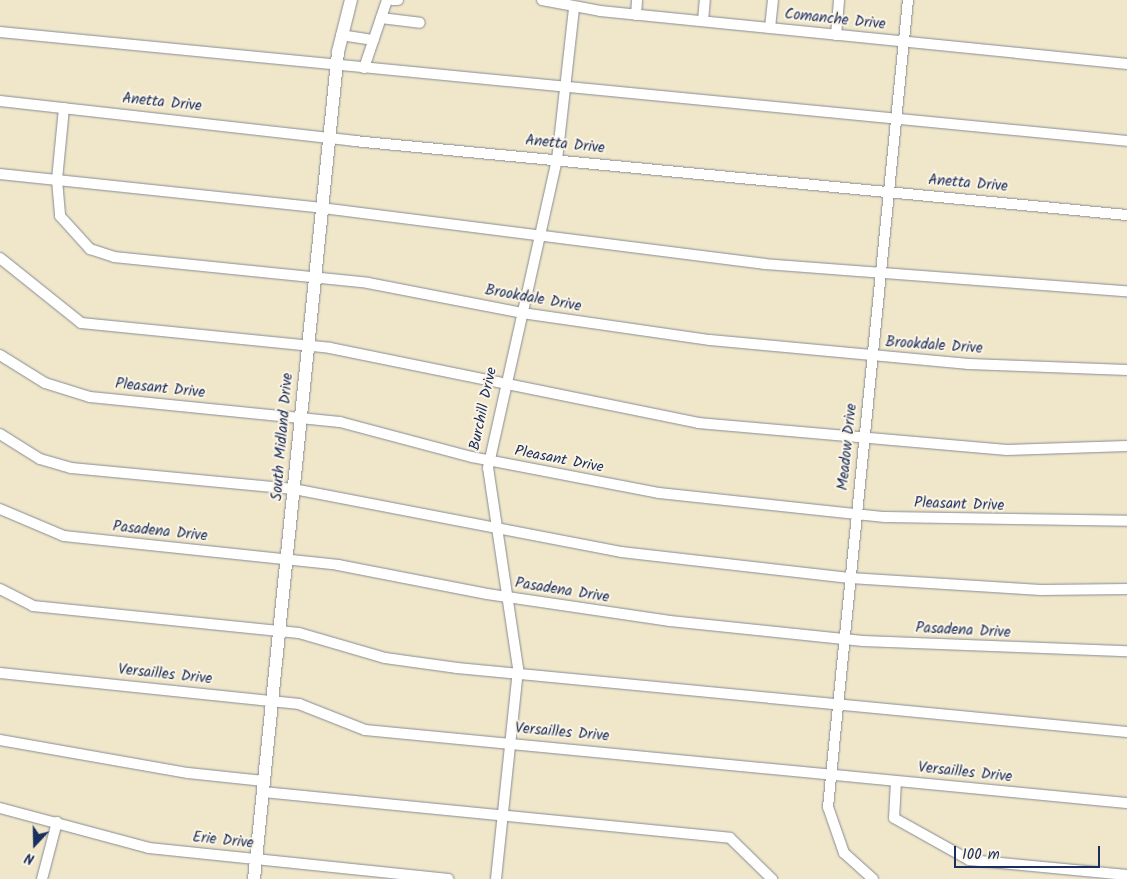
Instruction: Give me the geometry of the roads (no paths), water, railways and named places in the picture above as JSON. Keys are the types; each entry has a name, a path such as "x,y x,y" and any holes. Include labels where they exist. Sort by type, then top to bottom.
{"main road":[{"name":"South Midland Drive","path":"254,879 336,66 341,35 351,0"}],"street":[{"path":"364,68 387,0"},
{"path":"392,0 398,0"},
{"name":"Comanche Drive","path":"542,0 574,8 636,15 1127,64"},
{"path":"636,15 637,0"},
{"path":"703,21 705,0"},
{"path":"770,28 773,0"},
{"path":"836,35 839,0"},
{"name":"Meadow Drive","path":"872,879 847,858 834,834 828,807 908,0"},
{"name":"Burchill Drive","path":"496,879 517,673 496,526 489,460 504,385 557,160 574,8"},
{"path":"381,18 420,23"},
{"path":"0,32 1127,141"},
{"path":"341,35 374,40"},
{"name":"Anetta Drive","path":"0,102 557,160 1127,215"},
{"name":"Brookdale Drive","path":"64,108 56,180 60,216 90,249 114,257 315,276 522,313 710,340 872,356 1127,370"},
{"path":"0,174 322,208 880,275 1127,291"},
{"path":"0,258 81,324 330,348 504,385 698,423 1007,450 1127,446"},
{"name":"Pleasant Drive","path":"0,355 45,383 90,397 340,422 489,460 660,493 856,515 1011,522 1127,521"},
{"path":"0,434 40,459 70,468 294,489 496,526 621,552 850,578 1041,590 1127,589"},
{"name":"Pasadena Drive","path":"0,510 64,536 287,559 507,597 844,640 1127,651"},
{"path":"0,589 33,606 280,631 385,658 517,673 1127,732"},
{"name":"Versailles Drive","path":"0,673 304,705 355,728 1127,803"},
{"path":"0,740 264,786 503,817 730,838 772,879"},
{"path":"896,781 894,818 968,860 1127,875"},
{"name":"Erie Drive","path":"0,808 149,848 448,879"},
{"path":"42,879 56,822"}]}
